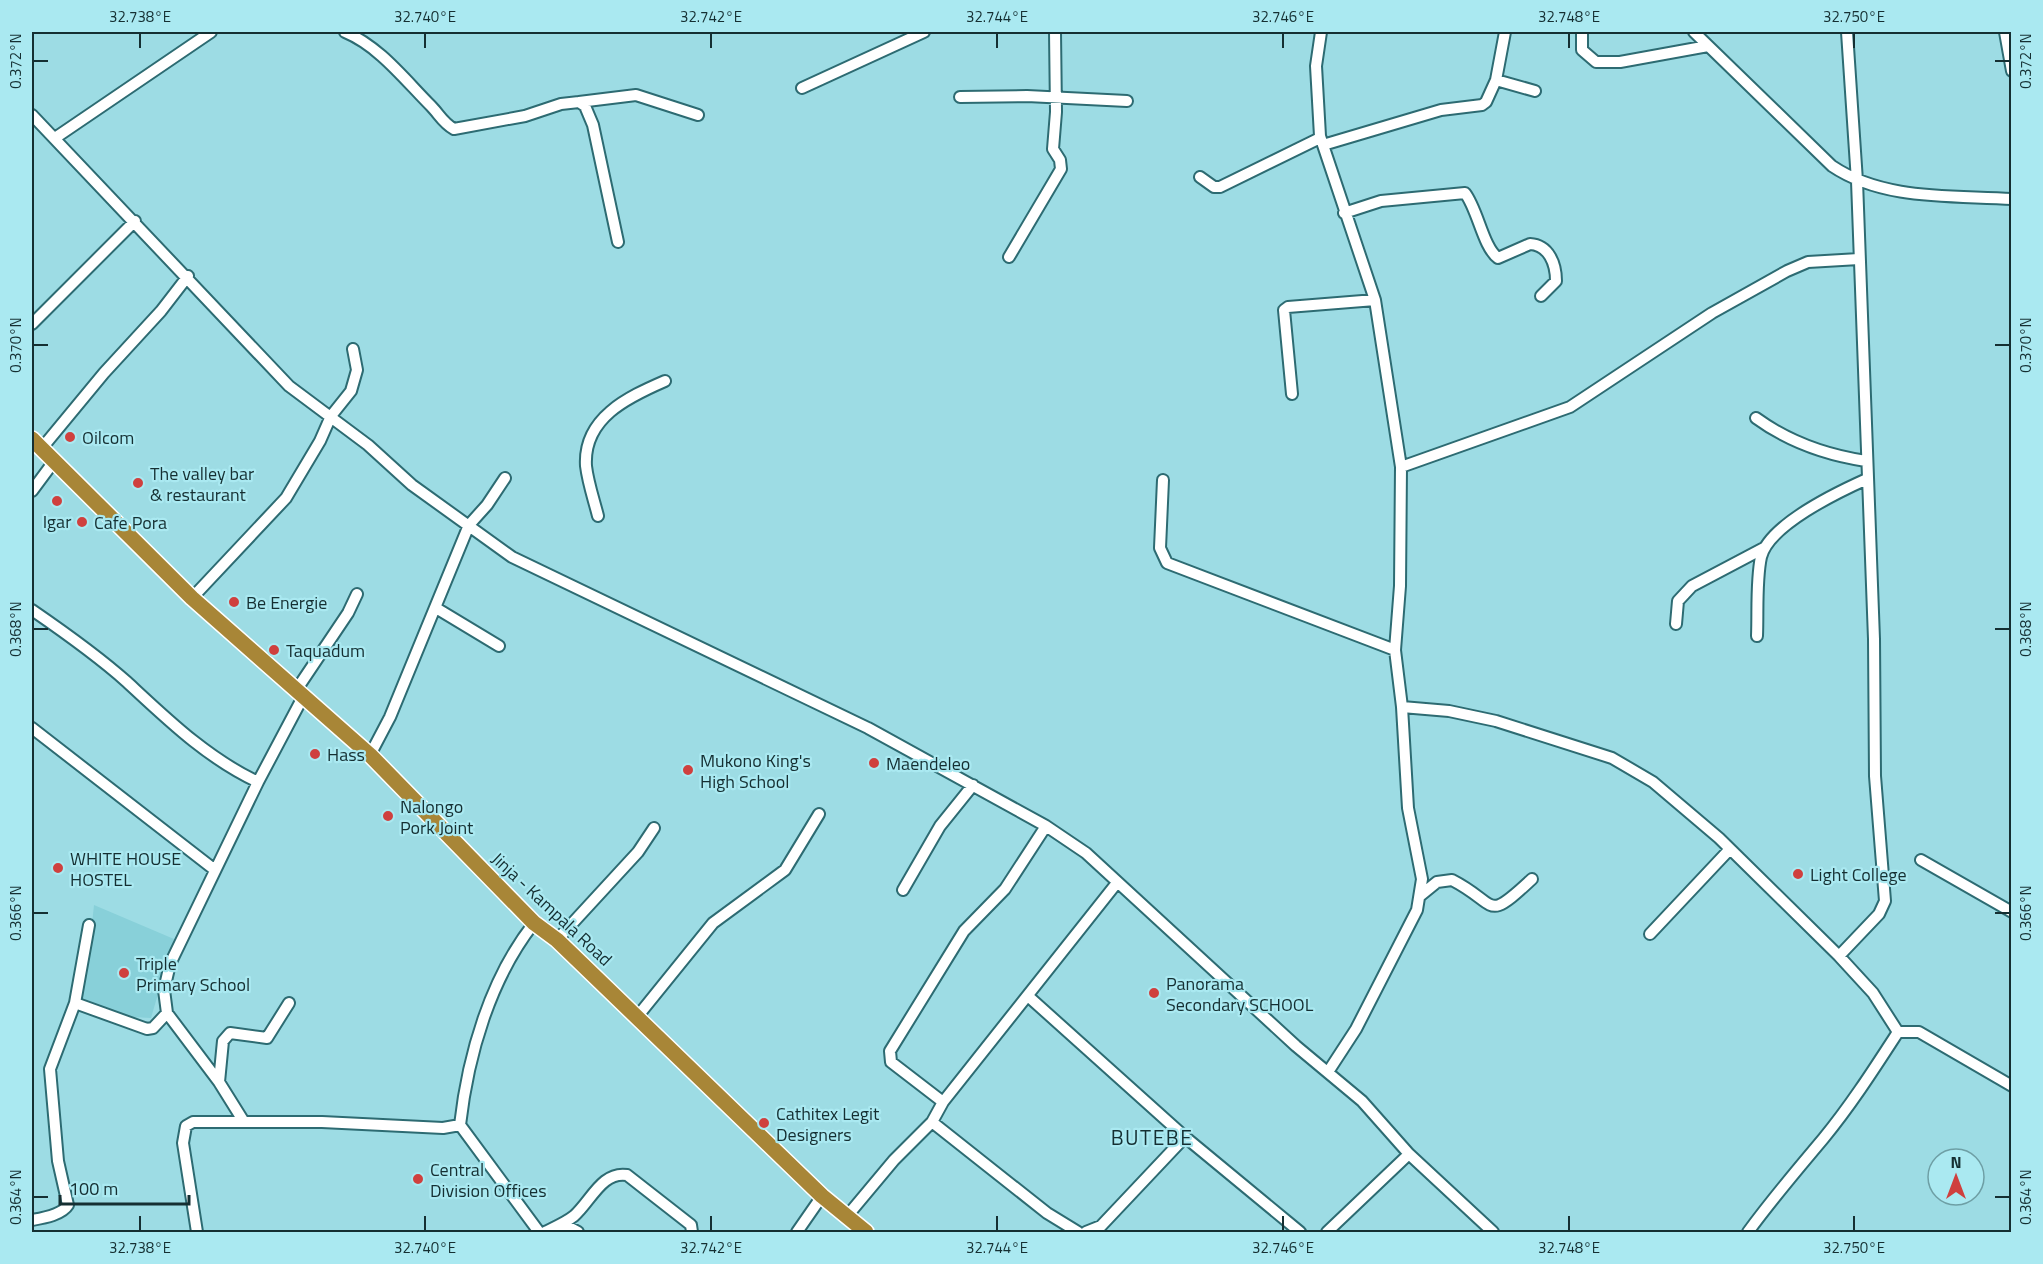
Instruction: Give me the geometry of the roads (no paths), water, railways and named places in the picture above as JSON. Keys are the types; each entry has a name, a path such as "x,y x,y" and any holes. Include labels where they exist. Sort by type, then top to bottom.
{"highway":[{"name":"Jinja - Kampala Road","path":"37,443 192,598 370,755 534,923 557,940 822,1196 848,1215 866,1233"}],"street":[{"path":"55,138 211,32"},
{"path":"345,32 363,39 435,110 446,124 454,129 515,118 579,102 636,95 698,115"},
{"path":"802,88 924,32"},
{"path":"1009,257 1061,170 1060,160 1053,149 1056,98 1055,32"},
{"path":"1321,32 1316,66 1322,142 1375,300 1401,467 1400,586 1395,650 1402,707 1408,808 1422,879 1417,910 1382,982 1356,1029 1328,1072"},
{"path":"1200,177 1214,187 1220,187 1322,142 1441,110 1482,105 1496,80 1504,32"},
{"path":"1582,32 1582,50 1596,62 1620,62 1708,46"},
{"path":"1694,32 1832,166 1857,181 1881,189 1917,194 2012,199"},
{"path":"1839,956 1879,914 1885,901 1875,776 1874,639 1857,181 1847,32"},
{"path":"2005,32 2012,71"},
{"path":"1496,80 1535,91"},
{"path":"960,97 1127,101"},
{"path":"579,102 585,106 593,125 618,242"},
{"path":"32,115 188,276 289,386 331,416 412,485 512,557 868,728 1046,826 1086,854 1116,884 1362,1101 1409,1154 1493,1233"},
{"path":"1344,213 1381,201 1465,193 1474,204 1494,255 1498,258 1530,244 1545,249 1556,267 1556,281 1541,296"},
{"path":"32,324 135,221"},
{"path":"1401,467 1570,407 1712,313 1787,271 1808,262 1859,259"},
{"path":"37,443 161,311 188,276"},
{"path":"1293,394 1284,310 1300,306 1375,300"},
{"path":"192,598 286,498 320,441 331,416 351,392 357,370 353,349"},
{"path":"598,516 586,464 591,438 610,411 622,400 665,381"},
{"path":"1756,418 1799,443 1823,453 1866,461"},
{"path":"32,491 55,460"},
{"path":"370,755 390,717 470,525 505,478"},
{"path":"1676,624 1678,601 1692,586 1764,548 1791,522 1817,505 1867,479"},
{"path":"1163,480 1160,548 1167,563 1395,650"},
{"path":"1757,636 1761,558 1764,548"},
{"path":"244,1122 219,1082 167,1013 164,990 170,964 300,692 348,614 357,594"},
{"path":"436,608 499,646"},
{"path":"32,610 126,681 167,722 230,768 258,782"},
{"path":"1402,707 1449,711 1496,721 1612,758 1653,782 1730,849 1839,956 1873,993 1898,1032"},
{"path":"32,728 215,870"},
{"path":"903,890 940,826 973,785"},
{"path":"638,1017 713,923 784,870 819,814"},
{"path":"943,1102 891,1062 890,1052 964,931 1005,889 1046,826"},
{"path":"557,940 638,852 654,828"},
{"path":"1650,934 1730,849"},
{"path":"1921,860 2012,912"},
{"path":"1421,895 1437,882 1452,880 1488,905 1496,907 1504,904 1532,879"},
{"path":"848,1215 894,1160 932,1122 943,1102 1029,997 1116,884"},
{"path":"534,923 515,948 478,1034 465,1088 460,1125 539,1233"},
{"path":"32,1220 47,1217 66,1209 68,1205 58,1161 50,1069 75,1003 89,926"},
{"path":"1029,997 1185,1137 1299,1233"},
{"path":"75,1003 147,1029 153,1028 167,1013"},
{"path":"219,1082 223,1041 226,1035 230,1033 267,1038 289,1003"},
{"path":"1898,1032 1919,1032 2012,1086"},
{"path":"1748,1233 1781,1185 1824,1138 1868,1079 1898,1032"},
{"path":"197,1233 183,1143 186,1126 199,1120 322,1122 443,1128 460,1125"},
{"path":"932,1122 1047,1213 1078,1233"},
{"path":"1086,1233 1101,1226 1185,1137"},
{"path":"1327,1233 1409,1154"},
{"path":"545,1233 563,1224 608,1178 617,1173 627,1175 691,1225 692,1233"},
{"path":"797,1233 822,1196"},
{"path":"1279,1216 1282,1233"},
{"path":"563,1224 578,1233"}],"place":[{"name":"Oilcom","path":"70,437"},
{"name":"The valley bar & restaurant","path":"138,483"},
{"name":"Igar","path":"57,501"},
{"name":"Cafe Pora","path":"82,522"},
{"name":"Be Energie","path":"234,602"},
{"name":"Taquadum","path":"274,650"},
{"name":"Hass","path":"315,754"},
{"name":"Maendeleo","path":"874,763"},
{"name":"Mukono King's High School","path":"688,770"},
{"name":"Nalongo Pork Joint","path":"388,816"},
{"name":"WHITE HOUSE HOSTEL","path":"58,868"},
{"name":"Light College","path":"1798,874"},
{"name":"Triple Primary School","path":"124,973"},
{"name":"Panorama Secondary SCHOOL","path":"1154,993"},
{"name":"Cathitex Legit Designers","path":"764,1123"},
{"name":"Central Division Offices","path":"418,1179"}],"district":[{"name":"BUTEBE","path":"1152,1137"}]}
